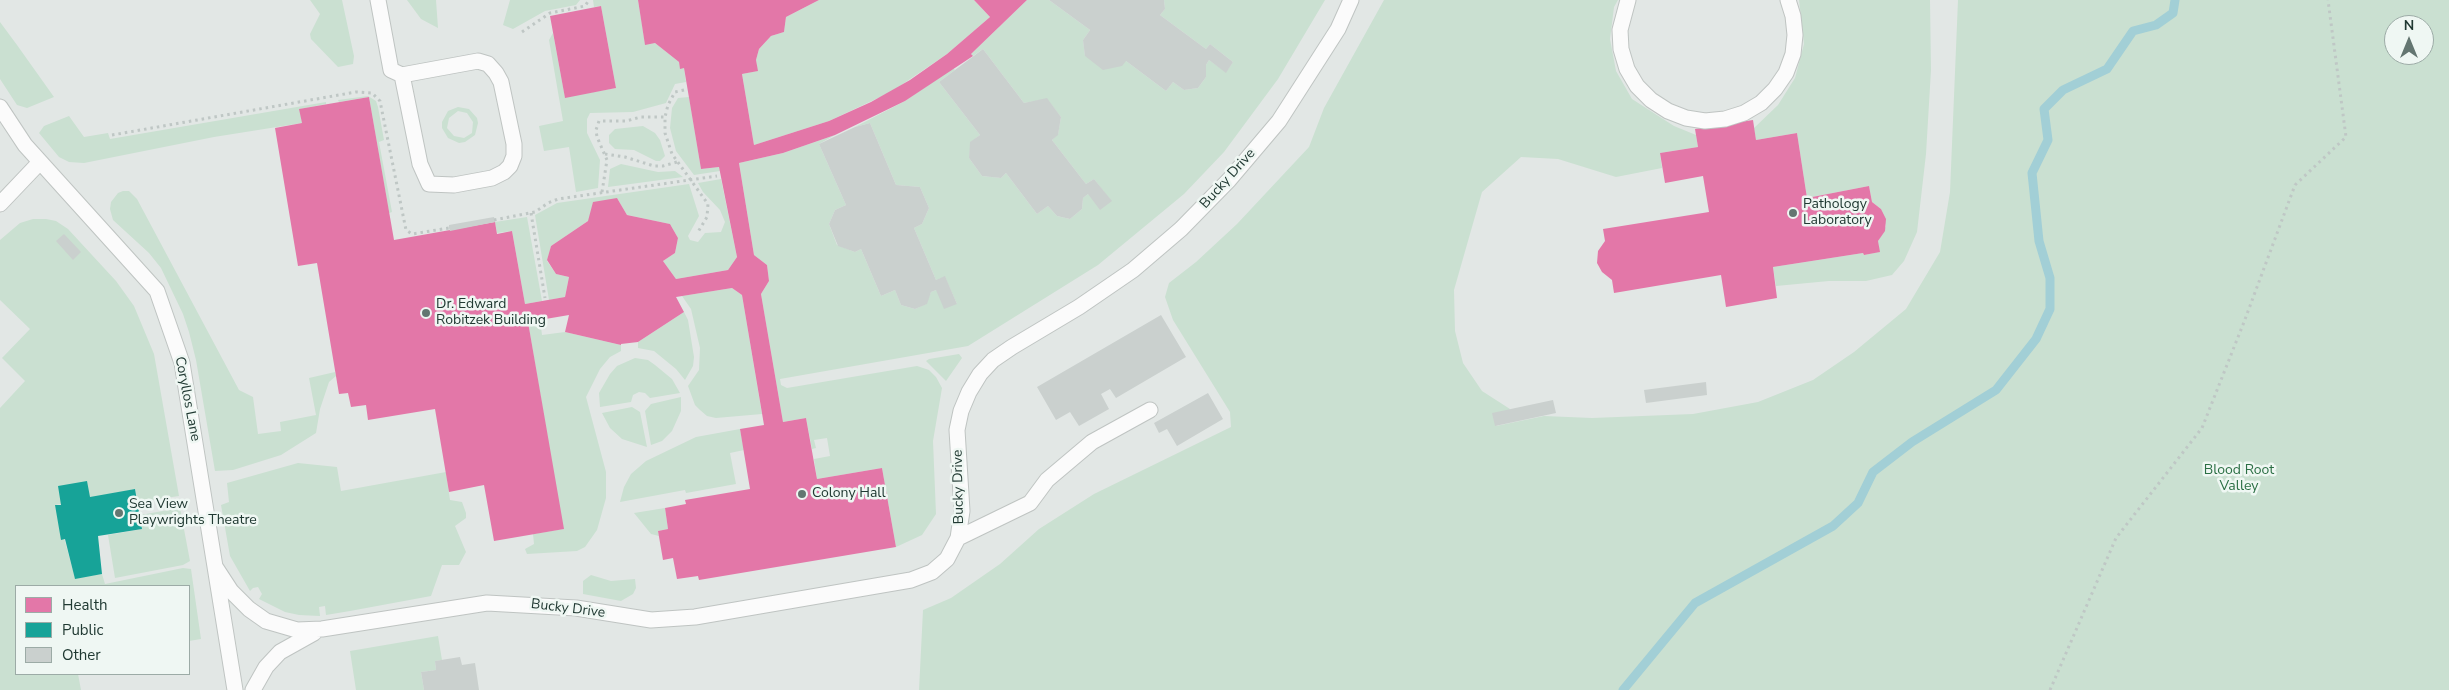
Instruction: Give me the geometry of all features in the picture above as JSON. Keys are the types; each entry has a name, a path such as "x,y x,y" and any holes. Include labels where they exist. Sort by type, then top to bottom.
{"lane":[{"path":"378,0 391,70 402,75 478,61 488,64 496,72 501,82 514,144 514,156 510,166 504,172 492,178 454,186 430,184 420,164 402,75"},
{"name":"Bucky Drive","path":"216,568 231,591 249,609 266,621 297,630 322,629 487,603 576,608 651,620 695,617 911,580 932,572 947,559 958,538 962,511 957,430 963,405 980,374 993,360 1012,347 1079,308 1133,270 1181,229 1230,180 1278,121 1338,29 1350,0"},
{"path":"1628,0 1620,30 1621,50 1627,69 1637,86 1651,100 1668,112 1686,118 1705,121 1725,119 1744,113 1761,103 1775,89 1786,73 1793,54 1795,35 1793,16 1788,0"},
{"name":"Coryllos Lane","path":"0,107 25,145 157,291 182,363 235,690"},
{"path":"0,204 40,162"},
{"path":"958,538 1030,503 1047,480 1092,442 1150,410"},
{"name":"Bucky Drive","path":"253,690 266,667 280,652 298,640 322,629"}],"path":[{"path":"522,32 550,13 585,6 589,0"},
{"path":"2050,690 2116,538 2202,428 2295,185 2346,137 2328,0"},
{"path":"684,90 675,92 665,117 668,143 677,162 708,204 708,217 698,232"},
{"path":"112,134 356,92 372,93 380,101 406,230 412,234 449,228"},
{"path":"602,192 607,160 597,137 596,130 599,121 626,121 641,117 665,117"},
{"path":"605,154 625,157 654,166 663,166 677,162"},
{"path":"494,220 540,210 552,201 717,176"},
{"path":"530,213 545,298"}],"green space":[{"path":"310,0 342,0 354,56 353,64 338,67 311,39 310,34 320,14"},
{"path":"407,0 436,0 438,28 421,19"},
{"path":"510,0 580,0 576,5 545,11 513,29 503,25"},
{"path":"593,0 638,0 645,44 655,43 679,62 680,68 684,68 686,82 675,84 666,103 633,112 590,113 587,119 587,133 600,160 598,188 576,192 569,147 544,151 539,126 563,121 549,40 553,33 565,97 616,88 601,6 594,7"},
{"path":"819,0 974,0 990,17 947,54 891,92 829,121 754,145 742,74 757,71 756,60 759,49 771,36 784,32 786,17"},
{"path":"1027,0 1049,0 1090,30 1083,40 1085,56 1126,61 1166,91 1173,82 1184,90 1198,88 1206,77 1206,65 1209,60 1226,72 1233,62 1210,44 1206,49 1160,15 1165,9 1164,0 1325,0 1278,79 1224,152 1184,194 1098,265 968,346 780,379 781,385 787,388 917,366 929,370 936,377 942,388 933,441 936,514 922,535 896,547 882,468 817,479 814,459 830,456 827,438 814,440 816,448 812,449 806,418 783,422 761,294 769,281 767,265 754,255 739,163 783,153 835,135 819,144 846,205 835,210 829,224 837,245 855,252 861,249 881,296 895,290 901,305 915,309 926,304 931,292 936,290 957,304 945,277 936,280 914,228 922,224 929,208 920,187 896,185 870,123 855,127 905,101 953,68 955,70 939,82 980,135 971,142 969,158 982,176 1001,178 1006,173 1037,214 1048,206 1057,216 1070,219 1082,209 1083,198 1088,194 1111,201 1094,179 1086,184 1052,140 1058,134 1061,117 1047,99 1024,103 983,49 973,56 971,54"},
{"name":"Blood Root Valley","path":"1384,0 1618,0 1614,7 1610,39 1616,71 1632,99 1674,126 1696,135 1698,147 1660,153 1662,168 1616,177 1558,159 1521,157 1482,192 1454,290 1455,331 1463,363 1482,391 1510,409 1496,426 1544,416 1592,418 1693,414 1758,402 1813,380 1854,352 1906,309 1940,252 1950,192 1958,0 2449,0 2449,690 919,690 923,610 951,598 1000,564 1039,529 1094,494 1231,427 1230,412 1173,320 1165,297 1169,283 1196,262 1237,224 1309,147 1324,108"},
{"path":"1799,0 1930,0 1931,70 1926,154 1917,232 1904,261 1892,275 1866,281 1829,281 1776,286 1773,267 1879,252 1878,241 1886,226 1881,209 1872,202 1869,186 1807,198 1797,133 1756,140 1754,128 1778,105 1795,78 1804,44"},
{"path":"0,22 54,97 27,108 17,105 0,79"},
{"path":"368,96 376,101 384,140 379,142 392,212 389,213 369,97 339,102 338,100"},
{"path":"689,97 701,169 719,167 720,171 694,175 676,151 670,128 672,108 678,98"},
{"path":"326,102 326,104 300,109 302,123 214,137 84,163 69,162 59,157 39,133 44,126 69,116 84,137 108,133 110,139"},
{"path":"458,107 469,109 477,118 478,123 475,135 465,142 459,143 448,138 442,128 442,122 448,111","holes":["458,111 467,113 473,122 472,133 464,138 454,136 447,128 449,118"]},
{"path":"643,126 655,133 660,140 665,156 660,161 656,161 634,150 615,149 609,143 609,135 615,129"},
{"path":"621,164 658,172 675,171 683,177 608,187 610,169"},
{"path":"721,179 737,257 728,270 676,279 663,261 675,253 678,238 670,224 627,215 617,198 588,221 551,246 547,261 556,274 569,277 565,297 549,300 535,215 557,203 689,184 699,216 688,236 690,240 698,242 705,233 721,232 725,222 720,210 703,192 698,183"},
{"path":"129,191 137,199 239,390 253,397 258,434 281,431 280,422 316,415 309,378 335,372 336,376 329,382 320,409 316,433 281,455 233,470 215,471 196,360 189,332 183,314 161,268 149,253 113,220 110,209 111,202 118,193"},
{"path":"527,217 542,301 525,304 512,231 497,233 495,222"},
{"path":"33,219 46,219 56,221 68,229 116,281 134,306 154,354 179,496 138,502 135,489 55,505 75,578 102,574 105,584 183,568 191,569 201,639 190,641 190,585 15,585 15,675 78,675 81,690 0,690 0,408 25,381 2,358 30,329 0,300 0,240 20,223"},
{"path":"732,288 742,295 762,414 716,418 707,416 695,405 688,386 699,370 700,348 691,309 682,296"},
{"path":"684,312 688,320 694,357 693,366 685,380 676,369 654,351 638,348 638,342"},
{"path":"540,320 542,335 565,332 621,345 621,351 610,357 600,369 586,397 606,472 606,498 597,530 585,547 577,551 527,554 525,549 534,544 533,534 563,529 528,322"},
{"path":"959,354 962,358 946,381 926,361 929,359"},
{"path":"635,358 648,360 655,365 672,379 680,393 650,398 645,393 639,392 633,395 631,402 600,407 599,393 610,374 617,366"},
{"path":"681,397 681,411 672,431 662,441 651,445 645,411 651,404"},
{"path":"632,407 640,412 647,447 622,439 610,428 602,413"},
{"path":"740,429 744,450 730,453 736,484 686,493 685,490 620,502 624,487 631,474 646,461 696,437"},
{"path":"298,463 337,467 341,491 446,472 450,500 462,502 466,513 466,518 455,526 466,552 459,565 442,565 431,596 350,611 326,615 325,606 319,607 320,616 299,615 285,612 259,599 262,594 258,587 250,591 230,556 221,505 229,502 227,483"},
{"path":"180,508 190,561 183,565 115,578 108,535 142,529 140,515"},
{"path":"665,508 668,529 658,531 659,536 651,534 634,513"},
{"path":"591,575 611,581 635,579 636,588 633,594 621,601 583,594 583,581"},
{"path":"438,636 442,660 435,661 436,670 421,672 424,690 356,690 350,651"}],"building: Health":[{"path":"638,0 819,0 786,17 784,32 771,36 759,49 756,60 758,71 742,74 754,145 829,121 871,102 910,80 947,54 990,17 974,0 1027,0 971,54 973,56 905,101 835,135 783,153 739,163 754,255 767,265 769,281 761,294 783,422 806,418 817,479 882,468 896,547 699,580 698,576 677,579 673,558 663,560 658,531 668,529 665,508 686,504 685,500 750,489 740,429 764,425 742,295 732,288 676,297 684,312 638,342 621,345 565,332 569,315 528,322 564,529 494,541 484,485 449,492 435,409 368,420 366,405 351,407 348,393 339,394 317,263 298,266 275,128 302,123 299,109 369,97 394,240 495,222 497,234 512,231 525,304 565,297 569,277 556,274 547,260 551,246 588,221 593,202 617,198 627,215 670,224 678,238 675,253 663,261 676,279 728,270 737,257 719,167 701,169 684,68 680,69 679,62 655,43 645,45"},
{"path":"601,6 616,88 565,98 550,16"},
{"name":"Pathology Laboratory","path":"1753,120 1756,140 1797,133 1807,198 1869,186 1872,202 1881,209 1886,219 1885,231 1878,241 1880,252 1773,267 1777,298 1726,307 1721,275 1614,293 1612,280 1602,272 1597,263 1598,251 1605,241 1603,229 1709,212 1703,176 1665,183 1660,153 1698,147 1695,129"}],"building: Public":[{"path":"87,481 90,497 135,489 142,529 98,536 102,574 75,579 65,539 61,540 55,505 61,505 58,486"}],"building: Other":[{"path":"1049,0 1164,0 1165,9 1160,15 1206,49 1210,44 1233,62 1226,73 1209,60 1206,65 1206,77 1198,88 1184,90 1173,82 1166,91 1126,61 1122,66 1103,70 1085,56 1083,40 1090,30"},
{"path":"983,49 1024,103 1047,98 1061,117 1058,135 1052,140 1086,184 1094,179 1112,201 1100,210 1088,194 1083,198 1082,209 1070,219 1057,216 1048,206 1037,214 1006,173 1001,178 982,176 969,158 970,142 980,135 939,82"},
{"path":"870,123 896,185 920,187 929,208 922,224 914,228 936,280 945,276 957,304 944,309 936,290 931,292 927,304 915,309 901,305 895,290 881,296 861,249 855,252 838,246 829,224 835,210 846,205 819,144 855,127"},
{"path":"494,217 495,222 450,231 449,228 449,225"},
{"path":"64,234 81,252 73,260 56,241"},
{"path":"1161,315 1186,357 1116,398 1110,389 1101,394 1109,409 1079,426 1070,412 1056,420 1037,387"},
{"path":"1706,382 1707,395 1646,403 1644,390"},
{"path":"1208,393 1223,419 1177,446 1167,429 1159,433 1154,423"},
{"path":"1553,400 1556,413 1495,426 1492,413"},
{"path":"460,657 462,665 475,663 479,690 424,690 421,672 436,670 435,661"}],"waterway":[{"path":"1623,690 1695,603 1833,526 1858,503 1873,472 1912,442 1996,390 2036,339 2050,309 2050,278 2039,241 2032,173 2048,140 2044,109 2063,90 2107,69 2133,31 2156,25 2173,13 2175,0"}],"place":[{"name":"Pathology Laboratory","path":"1793,213"},
{"name":"Dr. Edward Robitzek Building","path":"426,313"},
{"name":"Colony Hall","path":"802,494"},
{"name":"Sea View Playwrights Theatre","path":"119,513"}]}
